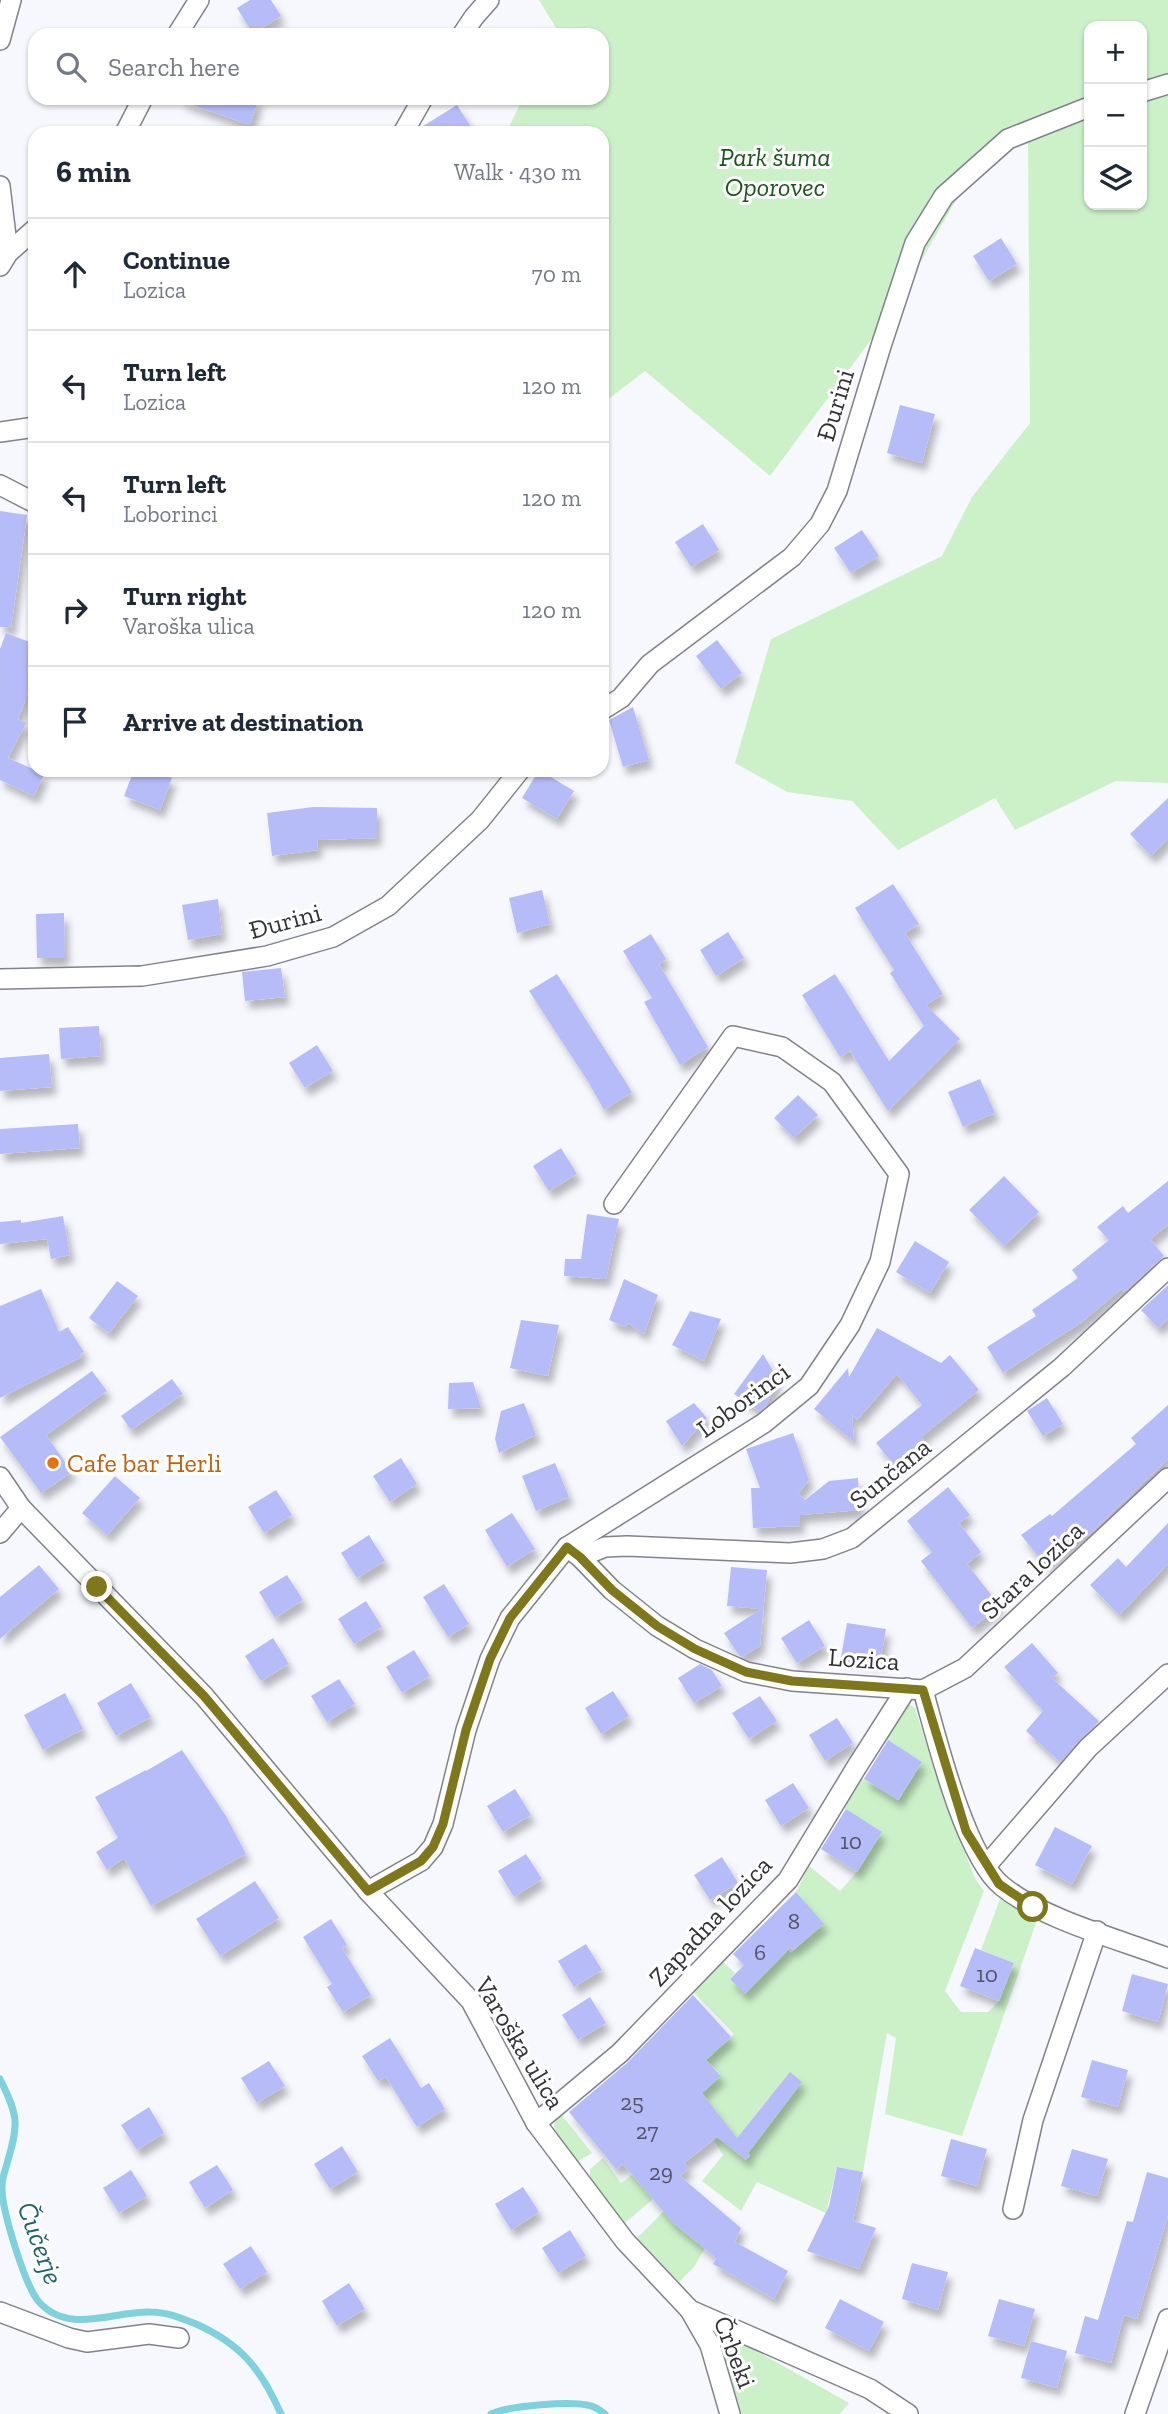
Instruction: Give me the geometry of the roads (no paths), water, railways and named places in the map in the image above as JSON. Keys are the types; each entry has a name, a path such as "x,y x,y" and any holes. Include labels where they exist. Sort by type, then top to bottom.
{"street":[{"path":"0,40 11,0"},
{"path":"181,28 199,0"},
{"path":"467,28 489,0"},
{"path":"1147,90 1168,83"},
{"path":"129,126 139,105"},
{"path":"407,126 419,105"},
{"name":"Đurini","path":"609,705 621,698 650,664 792,556 820,524 837,491 915,243 944,197 1008,139 1084,109"},
{"path":"0,186 4,260"},
{"path":"4,260 28,236"},
{"path":"0,432 28,428"},
{"path":"0,485 28,499"},
{"name":"Đurini","path":"0,979 142,976 267,956 332,937 388,906 480,820 514,777"},
{"name":"Loborinci","path":"368,1891 421,1861 433,1847 443,1824 466,1730 490,1659 510,1618 573,1552 764,1423 809,1386 849,1325 880,1262 899,1174 832,1082 782,1047 733,1036 614,1204"},
{"name":"Sunčana","path":"573,1552 627,1546 790,1553 822,1549 852,1538 1062,1367 1168,1268"},
{"name":"Varoška ulica","path":"0,1477 21,1508 204,1696 368,1891 471,2001 536,2123 625,2241 690,2310 870,2389 908,2414"},
{"name":"Stara lozica","path":"915,1689 965,1668 1168,1478"},
{"path":"0,1534 21,1508"},
{"name":"Lozica","path":"573,1552 612,1590 657,1626 695,1649 746,1672 792,1681 915,1689 966,1831 999,1884 1033,1907 1168,1958"},
{"path":"986,1866 1088,1748 1168,1674"},
{"name":"Zapadna lozica","path":"536,2123 621,2053 788,1880 856,1768 915,1689"},
{"path":"1013,2209 1033,2120 1097,1931"},
{"name":"Črbeki","path":"690,2310 710,2345 730,2414"},
{"path":"0,2312 59,2335 87,2342 149,2334 179,2338"},
{"path":"1135,2414 1168,2319"}],"waterway":[{"name":"Čučerje","path":"0,2079 15,2119 14,2137 3,2179 3,2197 21,2264 39,2302 51,2312 78,2319 150,2312 168,2314 196,2324 225,2340 248,2360 266,2384 281,2414"},
{"name":"Čučerje","path":"491,2414 525,2406 556,2404 582,2404 605,2414"}],"place":[{"name":"Cafe bar Herli","path":"53,1463"}],"park label":[{"name":"Park šuma Oporovec","path":"775,172"}]}
